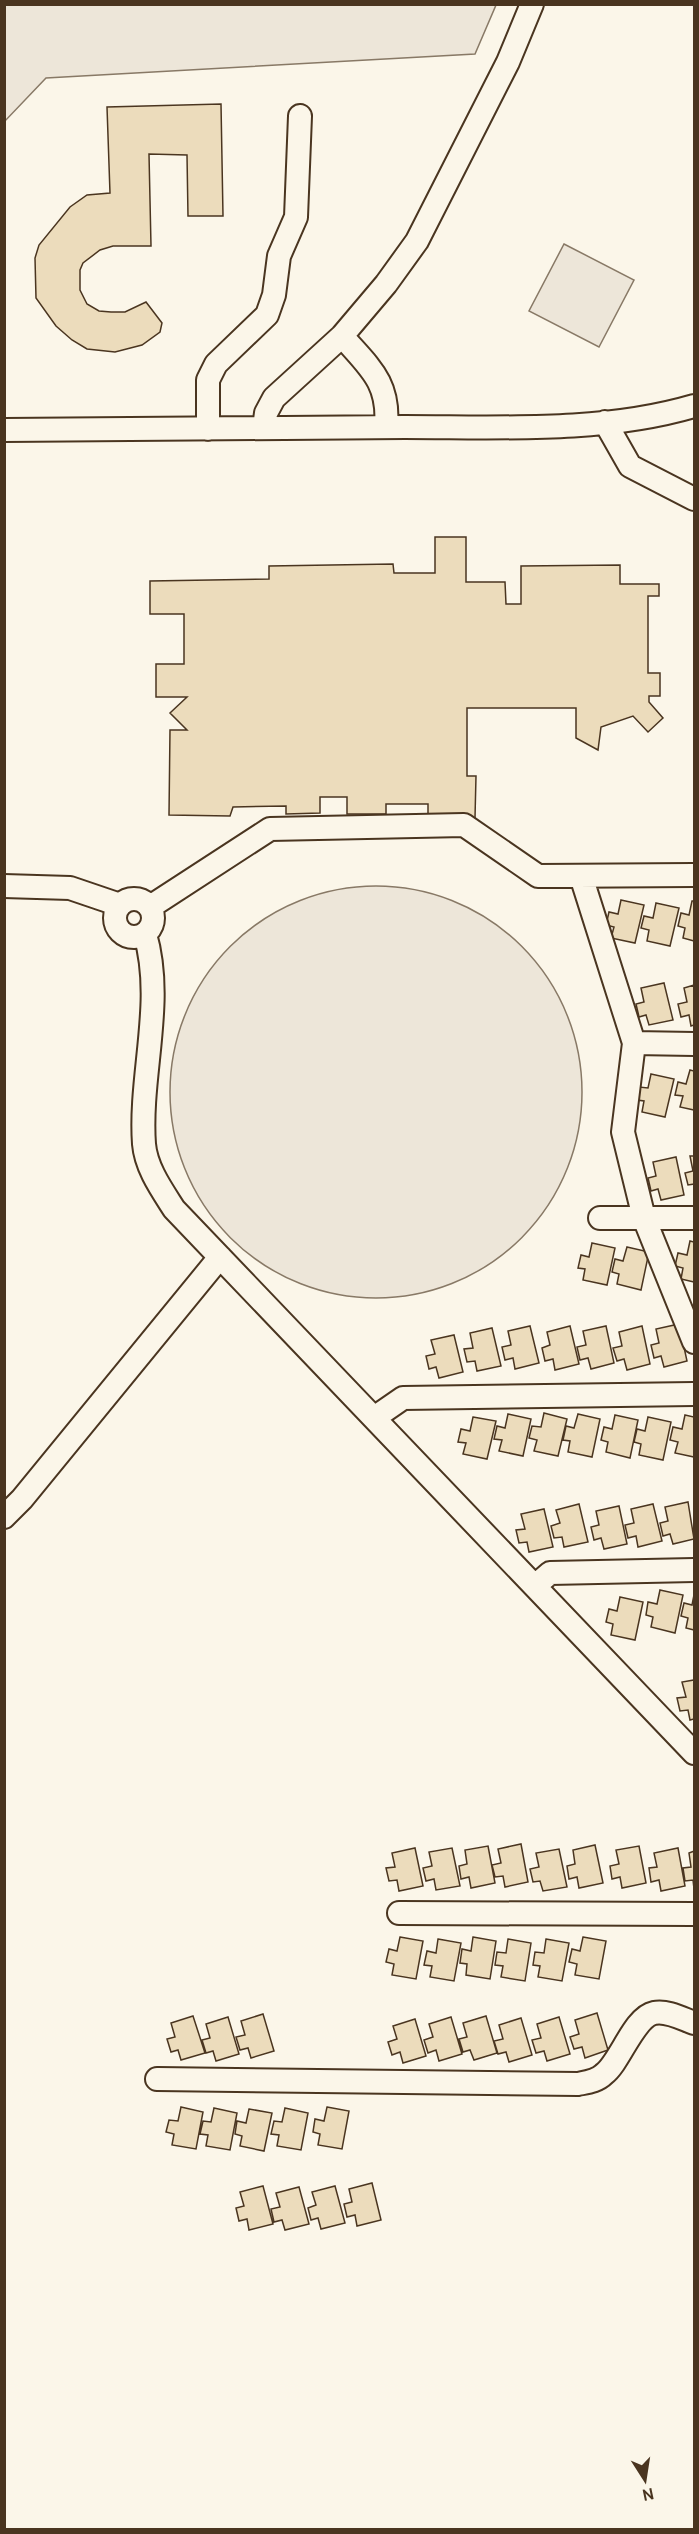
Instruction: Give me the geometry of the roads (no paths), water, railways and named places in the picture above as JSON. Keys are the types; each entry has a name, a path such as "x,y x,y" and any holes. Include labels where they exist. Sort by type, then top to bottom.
{"street":[{"path":"264,428 266,413 274,398 342,336 386,284 417,241 508,62 532,4"},
{"path":"208,429 208,380 216,364 267,315 274,295 279,256 296,217 300,116"},
{"path":"342,336 378,377 385,392 386,428"},
{"path":"4,430 512,427 605,422 659,416 694,406"},
{"path":"605,422 630,466 694,499"},
{"path":"150,907 270,829 464,825 538,876 694,875"},
{"path":"581,876 634,1043 623,1132 644,1218 694,1342"},
{"path":"4,886 70,888 120,905"},
{"path":"132,899 145,902 150,907 152,924 145,934 134,938 118,930 114,917 120,905 132,899"},
{"path":"145,934 152,980 144,1145 154,1178 174,1209 694,1751"},
{"path":"634,1043 694,1044"},
{"path":"600,1218 694,1218"},
{"path":"4,1517 22,1499 220,1257"},
{"path":"374,1418 403,1398 694,1394"},
{"path":"535,1586 550,1573 694,1570"},
{"path":"399,1913 694,1914"},
{"path":"157,2079 578,2084 594,2081 606,2073 642,2021 653,2013 668,2014 694,2023"}]}
